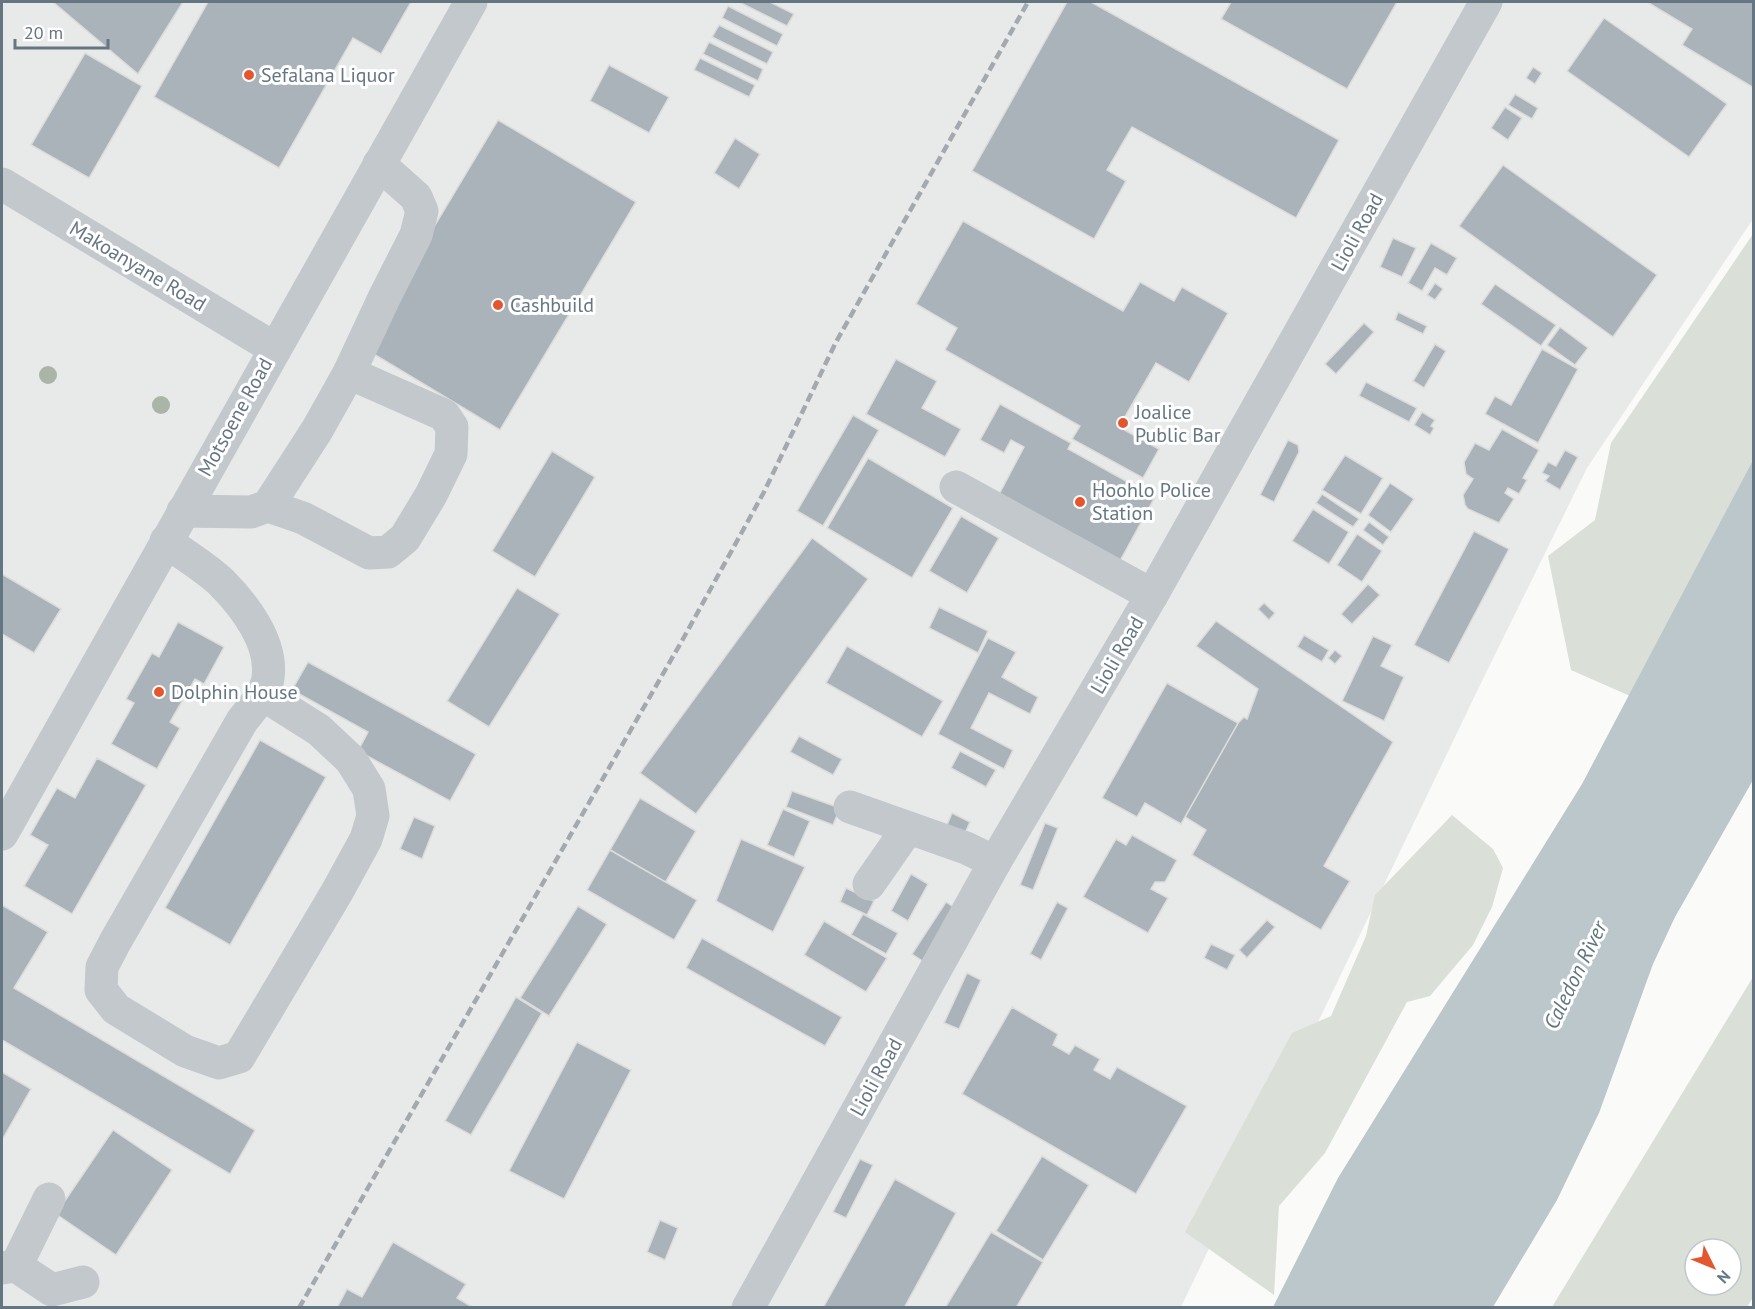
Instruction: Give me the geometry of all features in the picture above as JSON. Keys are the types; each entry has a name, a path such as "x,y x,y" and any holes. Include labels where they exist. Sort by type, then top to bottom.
{"street":[{"name":"Motsoene Road","path":"2,834 471,2"},
{"name":"Lioli Road","path":"748,1308 995,862 1152,595 1486,2"},
{"path":"183,511 251,512 268,506 317,430 349,373 416,235 422,211 416,197 379,164"},
{"name":"Makoanyane Road","path":"2,184 274,348"},
{"path":"268,506 303,518 369,553 388,552 405,538 431,495 451,454 453,427 444,415 349,373"},
{"path":"956,487 1152,595"},
{"path":"166,541 221,582 258,628 268,662 268,680 262,694 242,721 102,967 101,990 116,1009 185,1051 219,1063 239,1057 342,883 366,838 373,816 369,789 351,760 319,730 262,694"},
{"path":"850,807 966,848 995,862"},
{"path":"869,884 908,828"},
{"path":"49,1199 9,1267 60,1293"}],"shaded area":[{"path":"2,2 1753,2 1753,219 1587,468 1181,1307 2,1308"},
{"path":"1753,234 1753,460 1630,696 1571,670 1548,556 1595,520 1611,443"},
{"path":"1452,815 1493,849 1503,868 1492,907 1473,945 1430,996 1407,1002 1325,1153 1279,1206 1274,1295 1185,1232 1292,1033 1331,1016 1366,936 1375,895"},
{"path":"1753,977 1754,1296 1747,1307 1552,1307"}],"water":[{"name":"Caledon River","path":"1753,460 1753,780 1675,917 1653,964 1599,1113 1557,1200 1493,1307 1273,1307 1338,1178 1582,784"}],"building":[{"path":"53,2 183,2 138,74"},
{"name":"Sefalana Liquor","path":"208,2 411,2 381,54 353,38 279,168 154,97"},
{"path":"739,2 770,2 794,14 787,26"},
{"path":"1067,2 1091,2 1339,140 1296,218 1132,127 1107,170 1126,181 1094,239 972,171"},
{"path":"1231,2 1397,2 1347,89 1221,19"},
{"path":"1647,2 1754,2 1754,88 1682,45 1692,29"},
{"path":"728,6 783,34 777,46 722,18"},
{"path":"1604,18 1727,104 1689,157 1567,71"},
{"path":"719,25 773,52 767,64 712,37"},
{"path":"709,42 763,69 758,81 703,54"},
{"path":"85,53 142,86 89,178 31,145"},
{"path":"700,58 755,85 749,97 694,70"},
{"path":"609,65 669,97 649,133 590,101"},
{"path":"1533,67 1542,73 1535,84 1526,78"},
{"path":"1515,94 1538,108 1532,119 1508,105"},
{"path":"1505,107 1522,118 1508,140 1491,128"},
{"path":"498,120 636,202 500,430 362,347"},
{"path":"735,138 760,154 739,189 714,173"},
{"path":"1503,165 1657,275 1613,337 1459,226"},
{"path":"963,221 1123,311 1140,282 1174,301 1182,287 1228,313 1189,382 1156,363 1119,427 1159,449 1143,478 1072,439 1080,426 945,350 957,328 916,304"},
{"path":"1393,238 1416,248 1402,277 1380,267"},
{"path":"1431,243 1457,258 1447,275 1435,268 1422,291 1408,283"},
{"path":"1435,283 1443,289 1435,300 1427,295"},
{"path":"1495,284 1556,325 1541,346 1481,304"},
{"path":"1398,312 1427,326 1423,334 1395,320"},
{"path":"1364,323 1374,332 1336,374 1325,364"},
{"path":"1560,327 1588,348 1575,365 1547,345"},
{"path":"1435,344 1446,351 1424,388 1413,381"},
{"path":"1542,349 1578,369 1538,443 1485,414 1495,396 1511,405"},
{"path":"896,359 937,381 922,408 961,429 945,457 866,414"},
{"path":"1366,382 1417,408 1409,422 1359,396"},
{"path":"1000,404 1071,443 1068,449 1155,497 1115,570 994,504 1024,447 1011,440 1004,453 980,440"},
{"path":"1422,412 1435,420 1431,426 1434,428 1430,435 1414,425"},
{"path":"853,415 879,430 823,526 797,511"},
{"path":"1502,429 1539,450 1523,478 1527,480 1519,494 1508,488 1505,493 1514,499 1499,523 1468,509 1465,505 1463,495 1473,479 1466,474 1464,462 1475,443 1489,450"},
{"path":"1288,440 1298,445 1299,452 1274,502 1260,495"},
{"path":"1565,450 1578,457 1560,490 1545,481 1549,476 1542,473 1548,462 1556,466"},
{"path":"552,451 595,477 535,577 492,551"},
{"path":"1345,455 1383,478 1361,514 1322,490"},
{"path":"868,458 953,508 912,578 827,528"},
{"path":"1390,483 1414,499 1391,532 1368,515"},
{"path":"1322,494 1359,519 1353,527 1316,503"},
{"path":"1313,509 1349,532 1329,564 1292,541"},
{"path":"961,516 999,538 967,593 929,571"},
{"path":"1369,522 1389,537 1383,545 1363,530"},
{"path":"1474,531 1509,549 1449,663 1414,645"},
{"path":"1357,534 1382,551 1362,582 1337,565"},
{"path":"812,538 868,579 696,814 640,773"},
{"path":"2,574 61,609 34,653 2,634"},
{"path":"1368,584 1380,595 1352,624 1341,614"},
{"path":"517,588 560,614 489,727 447,701"},
{"path":"1264,603 1275,613 1269,620 1258,609"},
{"path":"939,607 988,631 978,653 929,628"},
{"path":"1216,621 1393,742 1324,866 1350,881 1321,930 1192,855 1206,830 1185,817 1238,723 1244,717 1247,719 1258,689 1196,646"},
{"name":"Dolphin House","path":"178,622 224,647 204,684 195,679 170,722 180,728 157,769 111,744 134,703 126,699 152,653 159,657"},
{"path":"1304,635 1329,650 1322,662 1297,647"},
{"path":"1373,636 1392,645 1381,666 1404,677 1384,721 1342,701"},
{"path":"988,638 1016,652 1002,677 1038,697 1030,714 989,693 971,728 1013,750 1004,769 938,734"},
{"path":"847,646 943,701 922,737 826,683"},
{"path":"1335,650 1342,656 1335,664 1328,658"},
{"path":"308,662 476,754 450,801 358,751 368,732 292,690"},
{"path":"1167,683 1238,723 1181,824 1145,803 1137,817 1102,798"},
{"path":"799,736 842,759 833,775 790,752"},
{"path":"260,740 326,777 230,945 165,908"},
{"path":"960,751 996,770 986,787 951,768"},
{"path":"97,758 146,785 72,914 24,886 48,845 30,835 57,788 75,798"},
{"path":"792,791 840,808 833,825 786,807"},
{"path":"640,798 696,831 665,883 610,850"},
{"path":"783,809 810,821 794,857 767,845"},
{"path":"952,813 970,822 965,833 947,825"},
{"path":"414,817 435,826 422,859 400,849"},
{"path":"1045,823 1058,828 1033,890 1020,885"},
{"path":"1132,835 1177,860 1165,882 1155,882 1151,889 1168,898 1148,933 1083,897 1116,839 1126,845"},
{"path":"741,839 805,867 773,932 716,901"},
{"path":"610,850 697,900 674,940 587,890"},
{"path":"911,874 928,884 908,921 891,911"},
{"path":"846,888 874,901 867,915 840,902"},
{"path":"946,902 961,912 927,964 912,954"},
{"path":"1057,902 1068,908 1041,960 1030,954"},
{"path":"2,905 48,932 14,988 255,1130 230,1174 2,1040"},
{"path":"578,906 607,924 549,1016 520,998"},
{"path":"863,914 898,933 886,954 851,935"},
{"path":"1267,920 1275,927 1247,958 1239,950"},
{"path":"824,921 887,958 866,992 804,955"},
{"path":"702,938 842,1017 825,1046 686,968"},
{"path":"1211,944 1235,955 1227,970 1204,958"},
{"path":"967,973 981,980 959,1029 944,1023"},
{"path":"516,997 542,1013 471,1135 445,1121"},
{"path":"1012,1007 1058,1034 1053,1045 1069,1054 1075,1045 1100,1059 1094,1070 1110,1079 1117,1067 1187,1106 1136,1194 962,1094"},
{"path":"577,1042 631,1070 564,1199 509,1171"},
{"path":"2,1072 31,1089 2,1140"},
{"path":"113,1130 172,1170 116,1255 56,1214"},
{"path":"1042,1156 1089,1185 1043,1260 996,1231"},
{"path":"860,1159 873,1165 846,1218 833,1212"},
{"path":"895,1179 956,1213 904,1308 823,1308"},
{"path":"660,1220 678,1228 665,1260 647,1252"},
{"path":"991,1232 1043,1262 1016,1308 945,1308"},
{"path":"393,1242 466,1284 457,1298 474,1308 337,1308 347,1289 362,1297"}],"railway":[{"path":"299,1308 683,639 764,492 836,342 1028,2"}],"place":[{"name":"Sefalana Liquor","path":"249,75"},
{"name":"Cashbuild","path":"498,305"},
{"name":"Joalice Public Bar","path":"1123,423"},
{"name":"Hoohlo Police Station","path":"1080,502"},
{"name":"Dolphin House","path":"159,692"}]}
